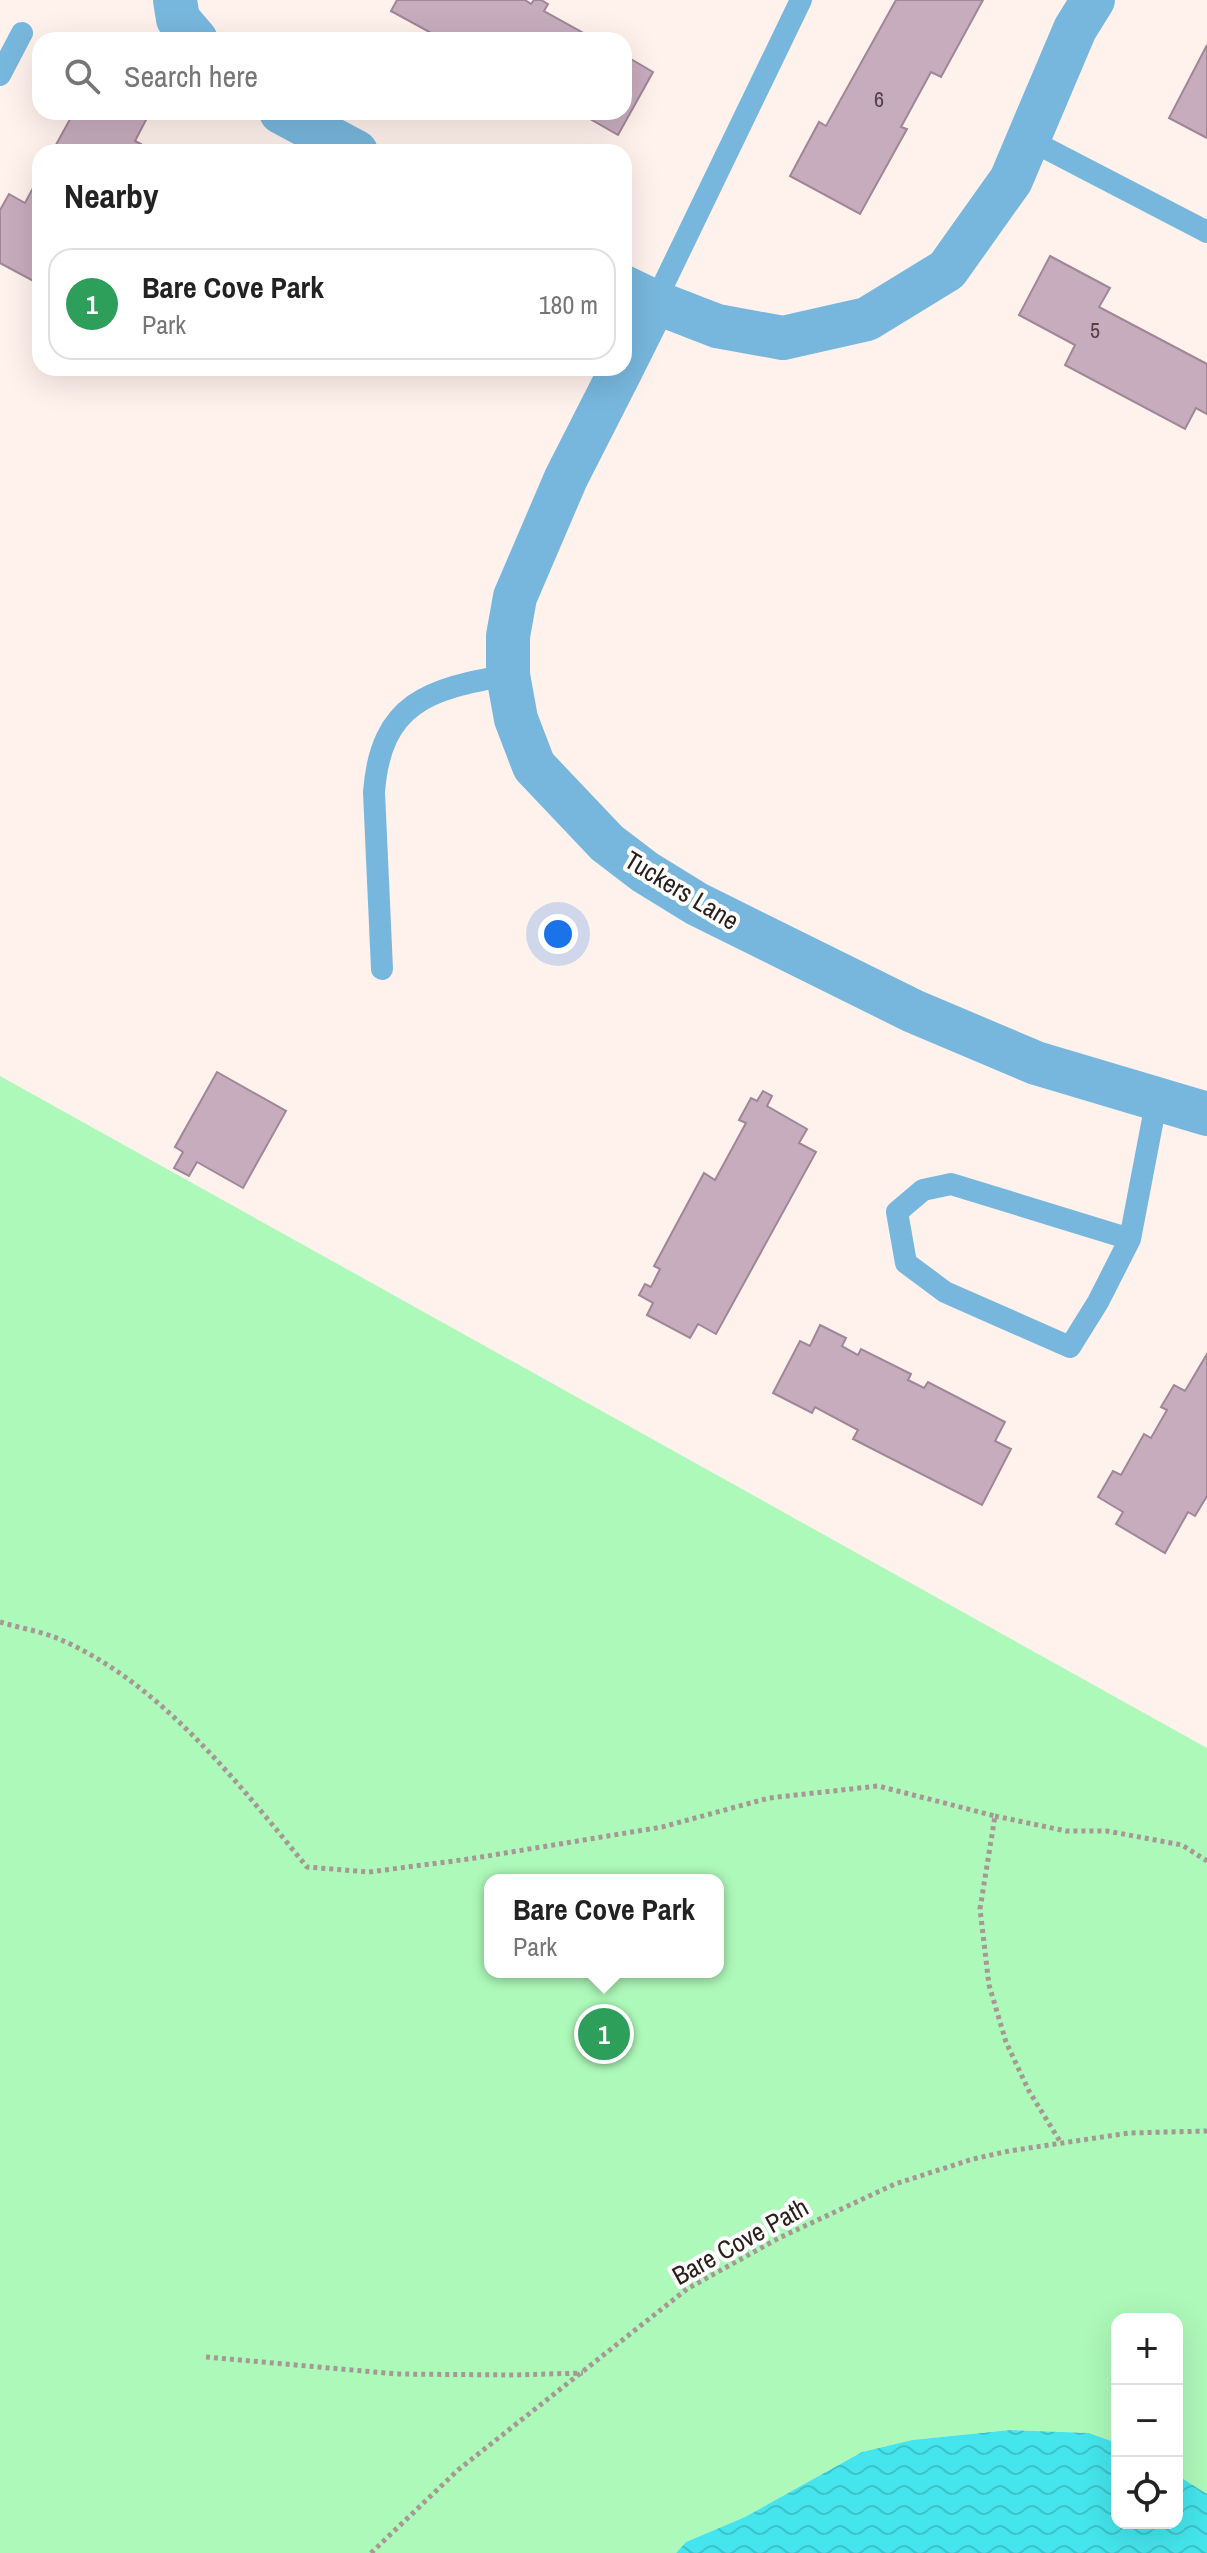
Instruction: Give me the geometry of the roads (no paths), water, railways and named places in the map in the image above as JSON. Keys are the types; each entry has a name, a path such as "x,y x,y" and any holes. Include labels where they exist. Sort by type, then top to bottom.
{"street":[{"path":"175,0 178,19 189,32"},
{"path":"640,294 717,326 783,338 867,319 947,270 1011,180 1075,29 1093,0"},
{"path":"296,120 341,144"},
{"name":"Tuckers Lane","path":"632,328 640,294"},
{"name":"Tuckers Lane","path":"618,376 566,478 515,597 508,636 508,675 516,719 534,766 607,843 645,872 711,911 913,1011 1036,1063 1207,1114"}],"lane":[{"path":"640,294 801,0"},
{"path":"0,75 22,33"},
{"path":"1028,139 1207,232"},
{"path":"382,969 374,792 376,763 385,737 401,715 425,698 457,684 508,675"},
{"path":"1130,1239 951,1184 923,1190 897,1212 906,1263 945,1292 1070,1347 1098,1302 1130,1239 1157,1098"}],"water":[{"path":"1010,2430 1089,2433 1111,2441 1111,2529 1183,2529 1183,2479 1207,2494 1207,2553 676,2553 686,2542 745,2517 862,2452 912,2440"}],"place":[{"name":"Bare Cove Park","path":"604,2034"}]}
